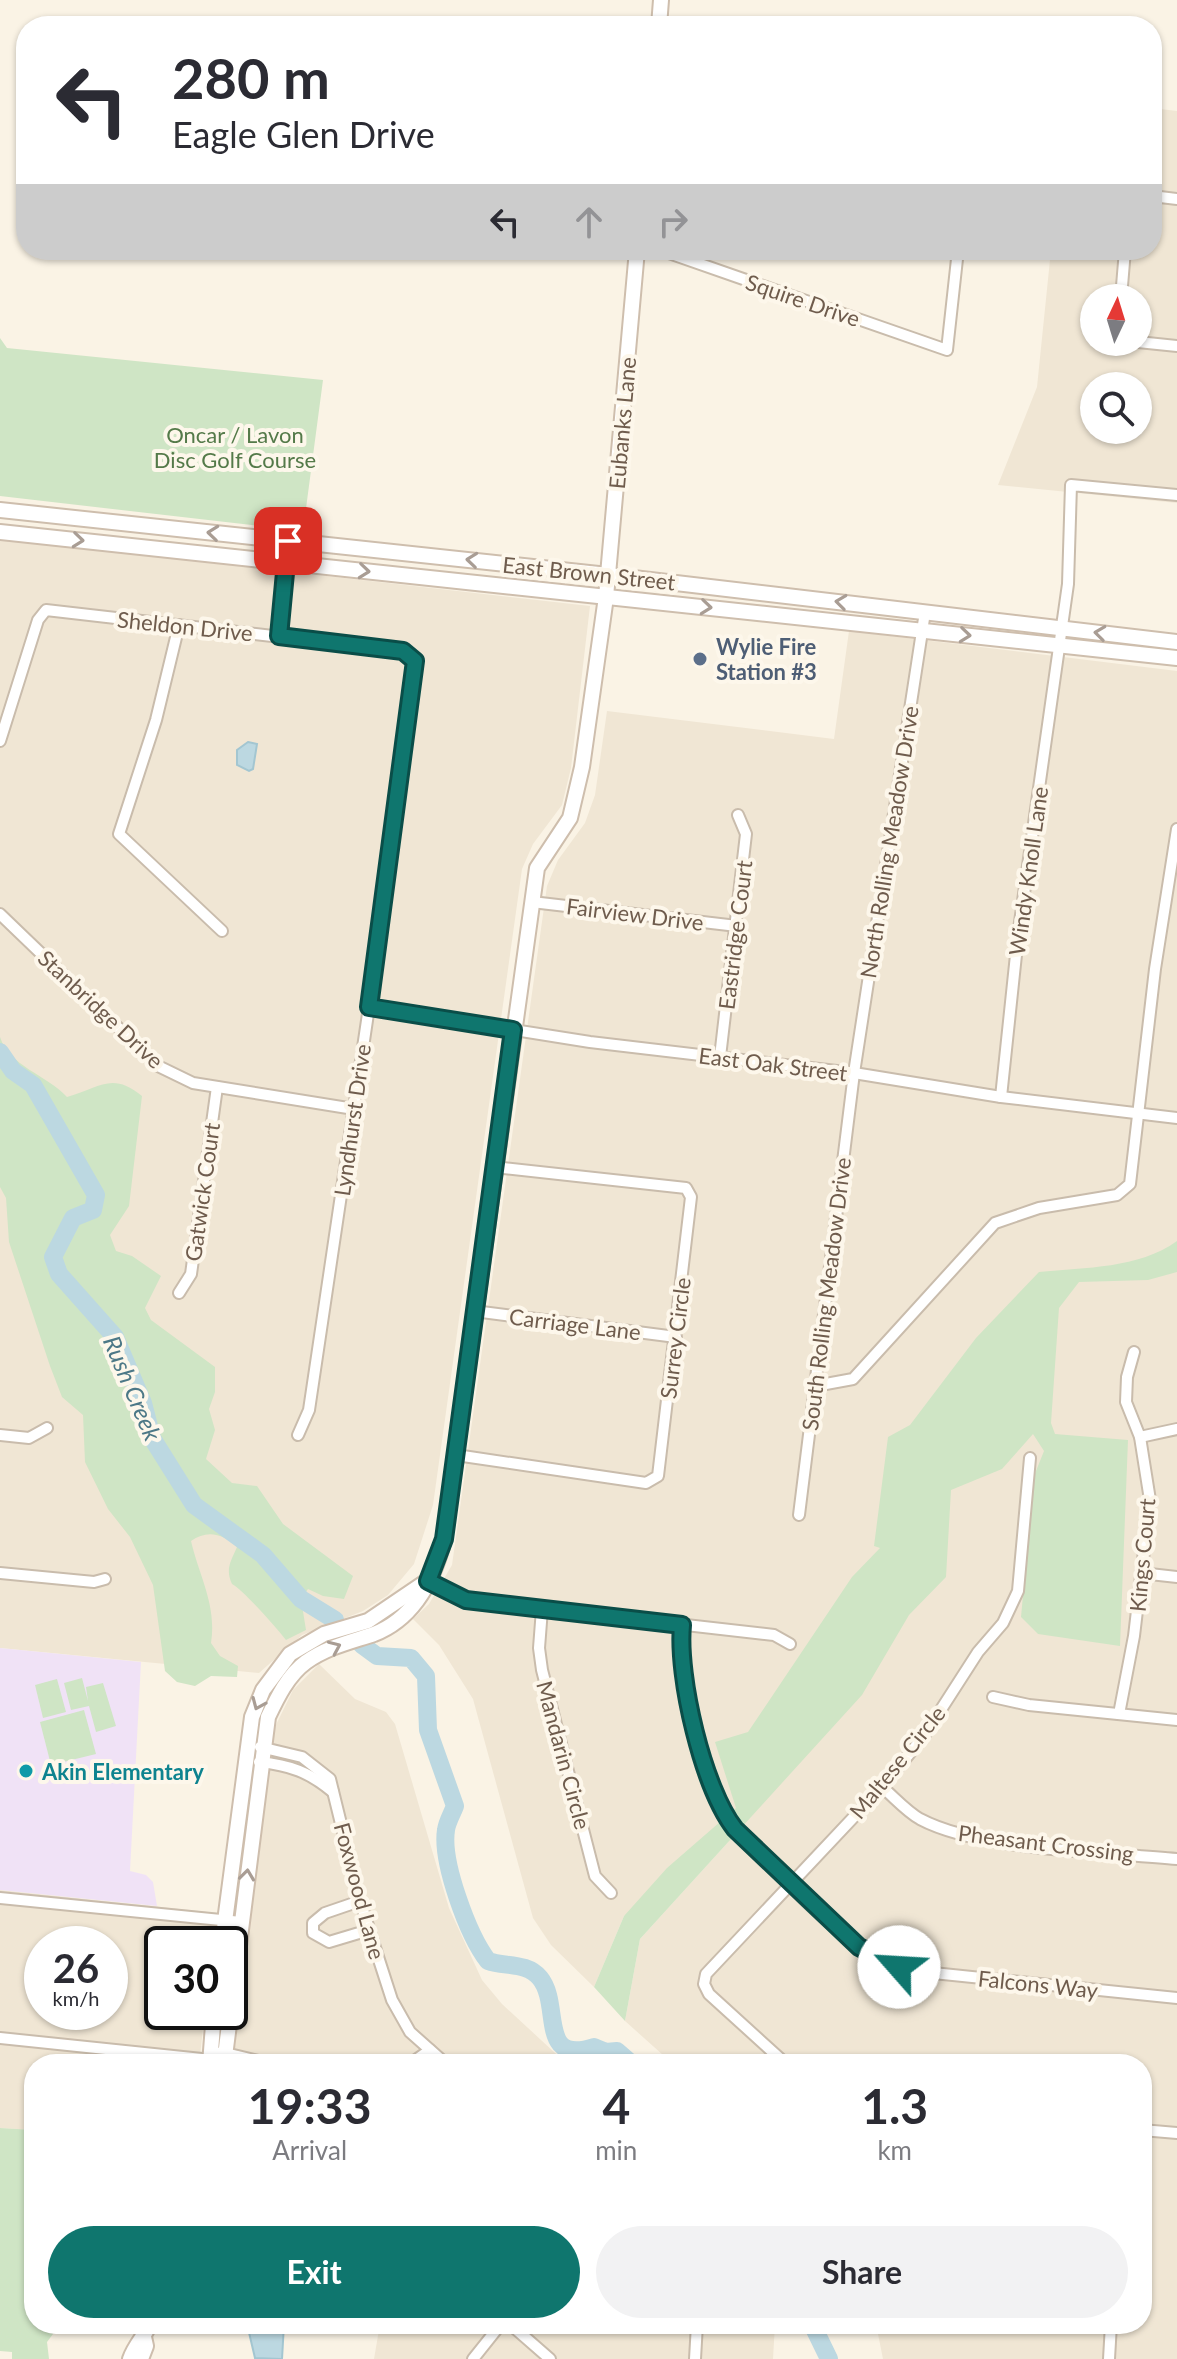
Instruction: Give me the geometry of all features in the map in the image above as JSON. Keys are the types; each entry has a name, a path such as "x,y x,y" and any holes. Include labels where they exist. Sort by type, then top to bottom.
{"main road":[{"name":"Eubanks Lane","path":"428,1581 444,1539 537,868 570,818 579,786 606,597 636,260"},
{"name":"East Brown Street","path":"0,510 608,575 1177,642"},
{"name":"East Brown Street","path":"0,532 1177,658"},
{"path":"214,2054 241,1922 254,1754 252,1717 263,1690 290,1654 324,1634 375,1617 428,1581"},
{"path":"224,1926 254,1754"},
{"path":"213,2054 214,2030"},
{"path":"130,2359 135,2343 143,2334"},
{"path":"141,2359 147,2334"}],"street":[{"name":"Squire Drive","path":"689,260 947,350 957,260"},
{"path":"1122,284 1124,260"},
{"path":"1152,343 1177,346"},
{"name":"Windy Knoll Lane","path":"1001,1097 1018,936 1069,570 1071,485 1177,495"},
{"path":"279,636 288,541"},
{"name":"Sheldon Drive","path":"0,741 38,620 46,610 403,651 415,661"},
{"name":"North Rolling Meadow Drive","path":"854,1073 925,612"},
{"path":"179,625 156,720 119,834 222,931"},
{"name":"Lyndhurst Drive","path":"298,1435 309,1410 369,1007 415,661"},
{"name":"Eastridge Court","path":"720,1057 746,834 738,815"},
{"path":"815,1386 853,1379 995,1223 1039,1208 1117,1195 1130,1184 1177,829"},
{"name":"Fairview Drive","path":"532,902 737,926"},
{"name":"Stanbridge Drive","path":"0,914 158,1066 193,1083 354,1109"},
{"name":"East Oak Street","path":"369,1007 513,1030 1177,1118"},
{"name":"South Rolling Meadow Drive","path":"799,1515 854,1073"},
{"name":"Gatwick Court","path":"179,1293 191,1274 217,1087"},
{"name":"Surrey Circle","path":"456,1455 646,1483 654,1481 676,1337 690,1208 686,1188 494,1167"},
{"name":"Carriage Lane","path":"474,1311 676,1337"},
{"name":"Kings Court","path":"1119,1714 1134,1636 1150,1500 1140,1437 1126,1402 1127,1377 1134,1352"},
{"path":"0,1435 29,1438 47,1428"},
{"path":"1140,1437 1177,1429"},
{"name":"Maltese Circle","path":"775,2054 709,1994 704,1984 706,1974 882,1787 924,1736 978,1652 1003,1623 1018,1591 1030,1458"},
{"path":"0,1573 94,1582 105,1579"},
{"path":"1141,1573 1177,1577"},
{"path":"428,1581 466,1600 774,1635 790,1644"},
{"name":"Mandarin Circle","path":"542,1609 539,1648 542,1670 595,1876 611,1893"},
{"name":"Falcons Way","path":"682,1625 683,1680 719,1807 735,1829 859,1947 899,1967 1177,1998"},
{"path":"993,1697 1177,1720"},
{"name":"Foxwood Lane","path":"254,1754 298,1768 333,1792 360,1901 404,2024 435,2054"},
{"name":"Pheasant Crossing","path":"882,1787 916,1817 945,1830 978,1839 1177,1859"},
{"path":"0,1898 241,1922"},
{"path":"360,1901 325,1913 313,1923 313,1933 329,1942 369,1930"},
{"path":"0,2038 162,2054"},
{"path":"424,2054 430,2050"},
{"path":"1152,2131 1177,2133"},
{"path":"473,2359 493,2334"},
{"path":"521,2334 550,2359"},
{"path":"695,2359 696,2334"},
{"path":"1109,2359 1110,2334"}],"shaded area":[{"path":"1162,109 1177,111 1177,503 998,485 1037,387 1050,260 1162,260"},
{"path":"0,539 590,606 571,768 562,805 533,844 522,869 433,1505 414,1564 388,1595 363,1611 302,1635 259,1673 0,1648"},
{"path":"849,631 1177,671 1177,2359 883,2359 878,2334 1152,2334 1152,2054 662,2054 625,2021 640,1939 730,1840 624,1916 594,1987 551,1945 533,1918 473,1699 439,1645 413,1619 429,1604 452,1565 547,886 558,860 585,823 595,795 607,711 834,739"},
{"path":"0,1648 141,1662 130,1871 146,1875 153,1882 157,1906 0,1890"},
{"path":"319,1664 355,1699 386,1712 395,1724 449,1908 482,1980 502,2004 556,2054 234,2054 237,2030 248,2030 248,1937 272,1733 293,1690"},
{"path":"0,1890 217,1913 215,1926 144,1926 144,2030 203,2030 200,2054 24,2054 24,2129 0,2128"},
{"path":"378,2334 774,2334 773,2359 374,2359"}],"green space":[{"name":"Oncar / Lavon Disc Golf Course","path":"0,338 7,348 323,380 303,531 0,496"},
{"path":"0,1037 11,1056 67,1097 114,1083 131,1088 142,1096 129,1206 110,1235 116,1251 132,1256 161,1276 145,1308 151,1320 215,1367 215,1392 209,1409 215,1430 206,1459 232,1483 257,1486 283,1524 353,1576 344,1599 323,1596 308,1589 301,1599 306,1630 286,1640 252,1601 232,1584 229,1569 237,1547 227,1539 209,1534 191,1541 212,1616 211,1643 220,1656 238,1666 237,1677 211,1676 195,1686 177,1682 165,1671 153,1585 130,1537 108,1509 85,1462 83,1415 62,1397 9,1242 6,1198 0,1187"},
{"path":"1177,1241 1177,1272 1148,1280 1079,1282 1059,1308 1051,1423 1055,1434 1128,1440 1120,1646 1038,1634 1021,1617 1034,1476 1044,1451 1033,1434 1002,1469 951,1490 946,1577 909,1615 862,1695 640,1939 625,2021 594,1987 624,1916 667,1868 736,1808 715,1742 748,1732 852,1577 880,1548 874,1546 888,1437 910,1425 976,1338 1039,1272 1129,1262"},
{"path":"82,1678 88,1701 86,1687 103,1683 116,1726 96,1732 89,1706 71,1710 64,1683"},
{"path":"57,1679 66,1712 43,1718 35,1685"},
{"path":"84,1710 96,1754 51,1765 40,1722"},
{"path":"0,2128 24,2129 24,2334 53,2334 47,2342 49,2359 12,2359 12,2352 0,2351"}],"water":[{"path":"248,742 257,744 253,769 249,771 237,765 237,750"},
{"path":"249,2334 283,2334 282,2359 255,2358"}],"waterway":[{"name":"Rush Creek","path":"0,1052 13,1071 33,1085 96,1195 93,1210 73,1218 53,1257 59,1274 115,1337 143,1403 152,1438 194,1505 263,1555 301,1599 335,1620"},
{"name":"Rush Creek","path":"362,1645 377,1656 411,1658 426,1676 428,1730 455,1806 446,1830 448,1860 458,1898 480,1949 488,1961 529,1969 540,1978 550,2003 554,2029 565,2048 594,2047 620,2054"},
{"name":"Rush Creek","path":"817,2334 829,2359"}],"place":[{"name":"Wylie Fire Station #3","path":"700,659"},
{"name":"Akin Elementary","path":"26,1771"}],"route":[{"path":"288,541 279,636 403,651 408,652 415,661 369,1007 513,1030 444,1539 428,1581 450,1595 466,1600 682,1625 680,1664 683,1680 719,1807 735,1829 859,1947 899,1967"}]}
